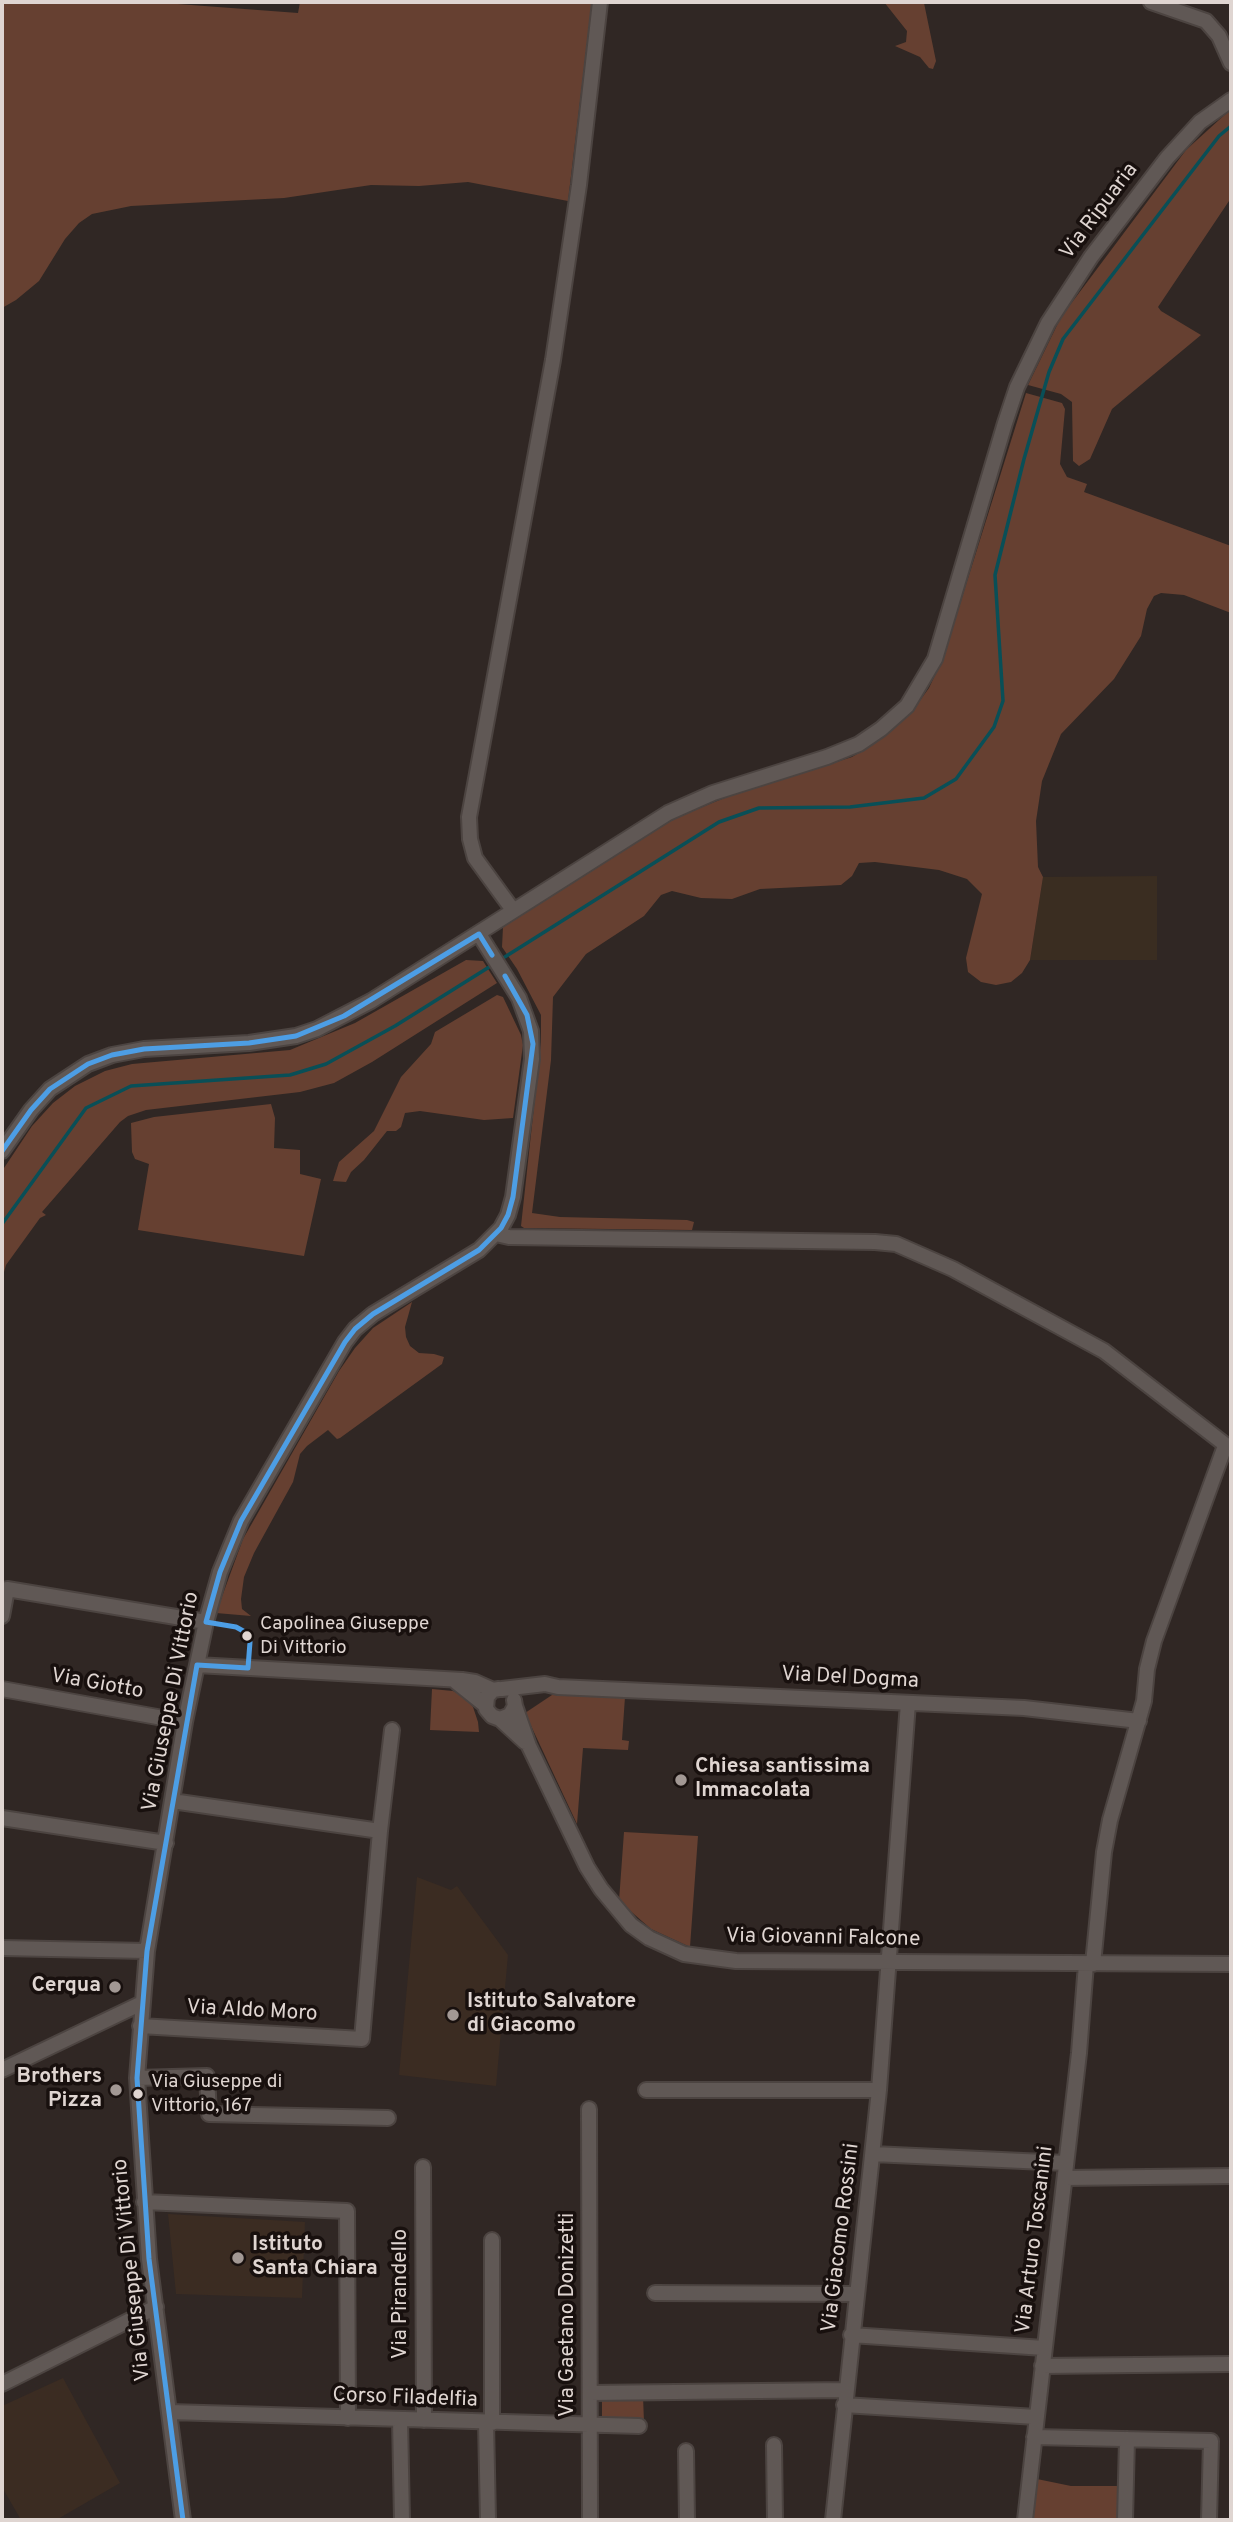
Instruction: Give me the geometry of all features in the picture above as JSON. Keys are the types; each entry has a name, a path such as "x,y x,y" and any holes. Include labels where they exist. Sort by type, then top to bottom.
{"street":[{"path":"513,909 475,858 470,839 470,817 553,360 579,185 600,2"},
{"path":"1151,2 1206,21 1219,36 1231,63"},
{"name":"Via Ripuaria","path":"2,1152 31,1110 50,1089 88,1064 112,1055 144,1049 249,1043 296,1036 344,1016 479,934 513,909 668,813 713,793 827,757 859,744 881,729 907,706 935,659 1005,423 1026,368 1048,323 1091,257 1167,158 1200,122 1231,100"},
{"name":"Via Giuseppe Di Vittorio","path":"183,2520 144,2202 137,2078 147,1951 186,1722 206,1622 220,1572 241,1521 345,1342 355,1329 373,1314 479,1250 496,1234 508,1215 513,1198 532,1052 531,1031 527,1015 479,934"},
{"path":"496,1234 509,1237 896,1244 953,1269 1104,1351 1228,1448"},
{"name":"Via Arturo Toscanini","path":"1025,2520 1089,1964 1108,1830 1144,1701 1147,1669 1154,1642 1228,1448"},
{"path":"2,1616 7,1589 206,1622"},
{"path":"197,1665 475,1682 510,1692 515,1703"},
{"path":"453,1680 485,1705 492,1716 500,1718 510,1715 515,1703 536,1692 558,1687"},
{"name":"Via Del Dogma","path":"497,1689 545,1684 558,1687 1024,1708 1139,1721"},
{"name":"Via Giotto","path":"2,1689 186,1722"},
{"path":"485,1705 486,1697 497,1689"},
{"name":"Via Giovanni Falcone","path":"515,1703 529,1746 587,1867 631,1925 668,1948 704,1958 736,1961 1231,1964"},
{"name":"Via Giacomo Rossini","path":"833,2520 891,1961 908,1703"},
{"name":"Via Giovanni Falcone","path":"500,1718 529,1746"},
{"path":"172,1801 380,1831 392,1730"},
{"path":"2,1818 166,1843"},
{"name":"Via Aldo Moro","path":"141,2026 362,2039 380,1831"},
{"path":"2,1948 147,1951"},
{"path":"2,2070 142,2003"},
{"path":"137,2078 207,2076 209,2114 388,2118"},
{"path":"646,2090 879,2090"},
{"name":"Via Gaetano Donizetti","path":"589,2109 590,2520"},
{"path":"873,2154 1065,2170 1231,2176"},
{"name":"Via Pirandello","path":"423,2167 424,2420"},
{"path":"144,2202 347,2211 348,2418"},
{"path":"488,2520 492,2240"},
{"path":"655,2294 856,2294"},
{"path":"2,2384 156,2307"},
{"path":"851,2335 1044,2348"},
{"path":"1042,2366 1231,2364"},
{"path":"590,2393 845,2398 1036,2417"},
{"name":"Corso Filadelfia","path":"170,2412 639,2426"},
{"path":"400,2420 402,2520"},
{"path":"1034,2437 1211,2441 1209,2520"},
{"path":"1125,2520 1127,2439"},
{"path":"774,2445 775,2520"},
{"path":"686,2451 687,2520"}],"shaded area":[{"path":"2,2 151,2 298,13 300,2 592,2 568,201 468,182 419,186 371,185 284,198 131,206 92,214 79,223 65,239 39,281 2,308"},
{"path":"884,2 924,3 936,61 933,69 920,57 895,46 906,42 907,31"},
{"path":"1231,109 1231,198 1158,307 1201,335 1112,409 1090,459 1079,466 1073,461 1072,402 1061,394 1028,385 1061,317 1186,150"},
{"path":"1026,393 1062,403 1065,409 1060,464 1067,477 1087,484 1084,492 1231,546 1231,613 1184,595 1161,593 1154,596 1147,609 1141,636 1114,679 1061,734 1042,781 1036,821 1038,867 1043,877 1030,960 1022,973 1011,982 996,985 981,982 968,972 966,958 982,894 967,879 939,870 875,862 859,863 852,876 841,885 760,889 732,899 701,898 672,891 661,895 644,916 586,954 553,997 551,1060 532,1213 560,1217 687,1220 694,1222 692,1230 524,1228 521,1226 541,1042 541,1015 502,947 503,927 672,819 737,793 852,757 876,742 910,714 929,688 943,658"},
{"path":"1157,876 1157,960 1030,960 1043,877"},
{"path":"466,960 483,961 497,983 334,1083 300,1092 146,1110 128,1116 42,1212 46,1215 40,1218 6,1265 2,1279 2,1171 32,1126 53,1103 75,1086 105,1071 132,1064 290,1050 355,1023"},
{"path":"497,995 503,997 523,1045 513,1118 484,1120 420,1111 405,1113 401,1127 396,1131 387,1131 351,1172 346,1182 333,1181 339,1162 374,1131 401,1077 431,1044 435,1032"},
{"path":"271,1104 275,1118 274,1148 300,1150 300,1174 321,1179 304,1256 138,1230 149,1164 135,1159 132,1152 131,1123 154,1117"},
{"path":"412,1302 405,1327 410,1346 419,1353 444,1357 442,1364 340,1438 337,1439 328,1430 307,1446 300,1454 293,1482 254,1553 244,1577 242,1609 251,1616 216,1613 243,1539 339,1371 373,1328"},
{"path":"432,1689 453,1691 464,1696 473,1707 479,1732 430,1730"},
{"path":"552,1695 625,1697 622,1740 629,1741 628,1750 583,1748 577,1824 525,1713"},
{"path":"624,1832 698,1836 690,1947 651,1929 619,1901"},
{"name":"Istituto Salvatore di Giacomo","path":"417,1877 451,1890 457,1886 508,1955 496,2086 399,2075"},
{"name":"Istituto Santa Chiara","path":"168,2214 305,2222 302,2298 176,2294"},
{"path":"63,2378 120,2483 56,2520 21,2520 2,2487 2,2406"},
{"path":"643,2396 644,2422 602,2419 604,2398"},
{"path":"1037,2479 1071,2486 1119,2486 1118,2520 1031,2520"}],"waterway":[{"path":"500,960 719,822 759,808 850,807 924,798 956,779 994,727 1003,701 995,575 1049,372 1063,339 1219,136 1231,126"},
{"path":"2,1224 86,1108 131,1086 290,1075 326,1064 395,1026 494,964"}],"transit line":[{"path":"2,1151 31,1110 50,1089 88,1064 112,1055 144,1049 249,1043 296,1036 344,1016 479,934 492,955"},
{"path":"183,2520 149,2259 137,2078 147,1951 197,1665 248,1668 250,1642 245,1632 236,1627 206,1622 220,1572 241,1521 345,1342 355,1329 373,1314 479,1250 501,1228 508,1215 513,1197 533,1044 527,1015 505,976"}],"place":[{"name":"Capolinea Giuseppe Di Vittorio","path":"247,1636"},
{"name":"Chiesa santissima Immacolata","path":"681,1780"},
{"name":"Cerqua","path":"115,1987"},
{"name":"Istituto Salvatore di Giacomo","path":"453,2015"},
{"name":"Brothers Pizza","path":"116,2090"},
{"name":"Via Giuseppe di Vittorio, 167","path":"138,2094"},
{"name":"Istituto Santa Chiara","path":"238,2258"}]}
